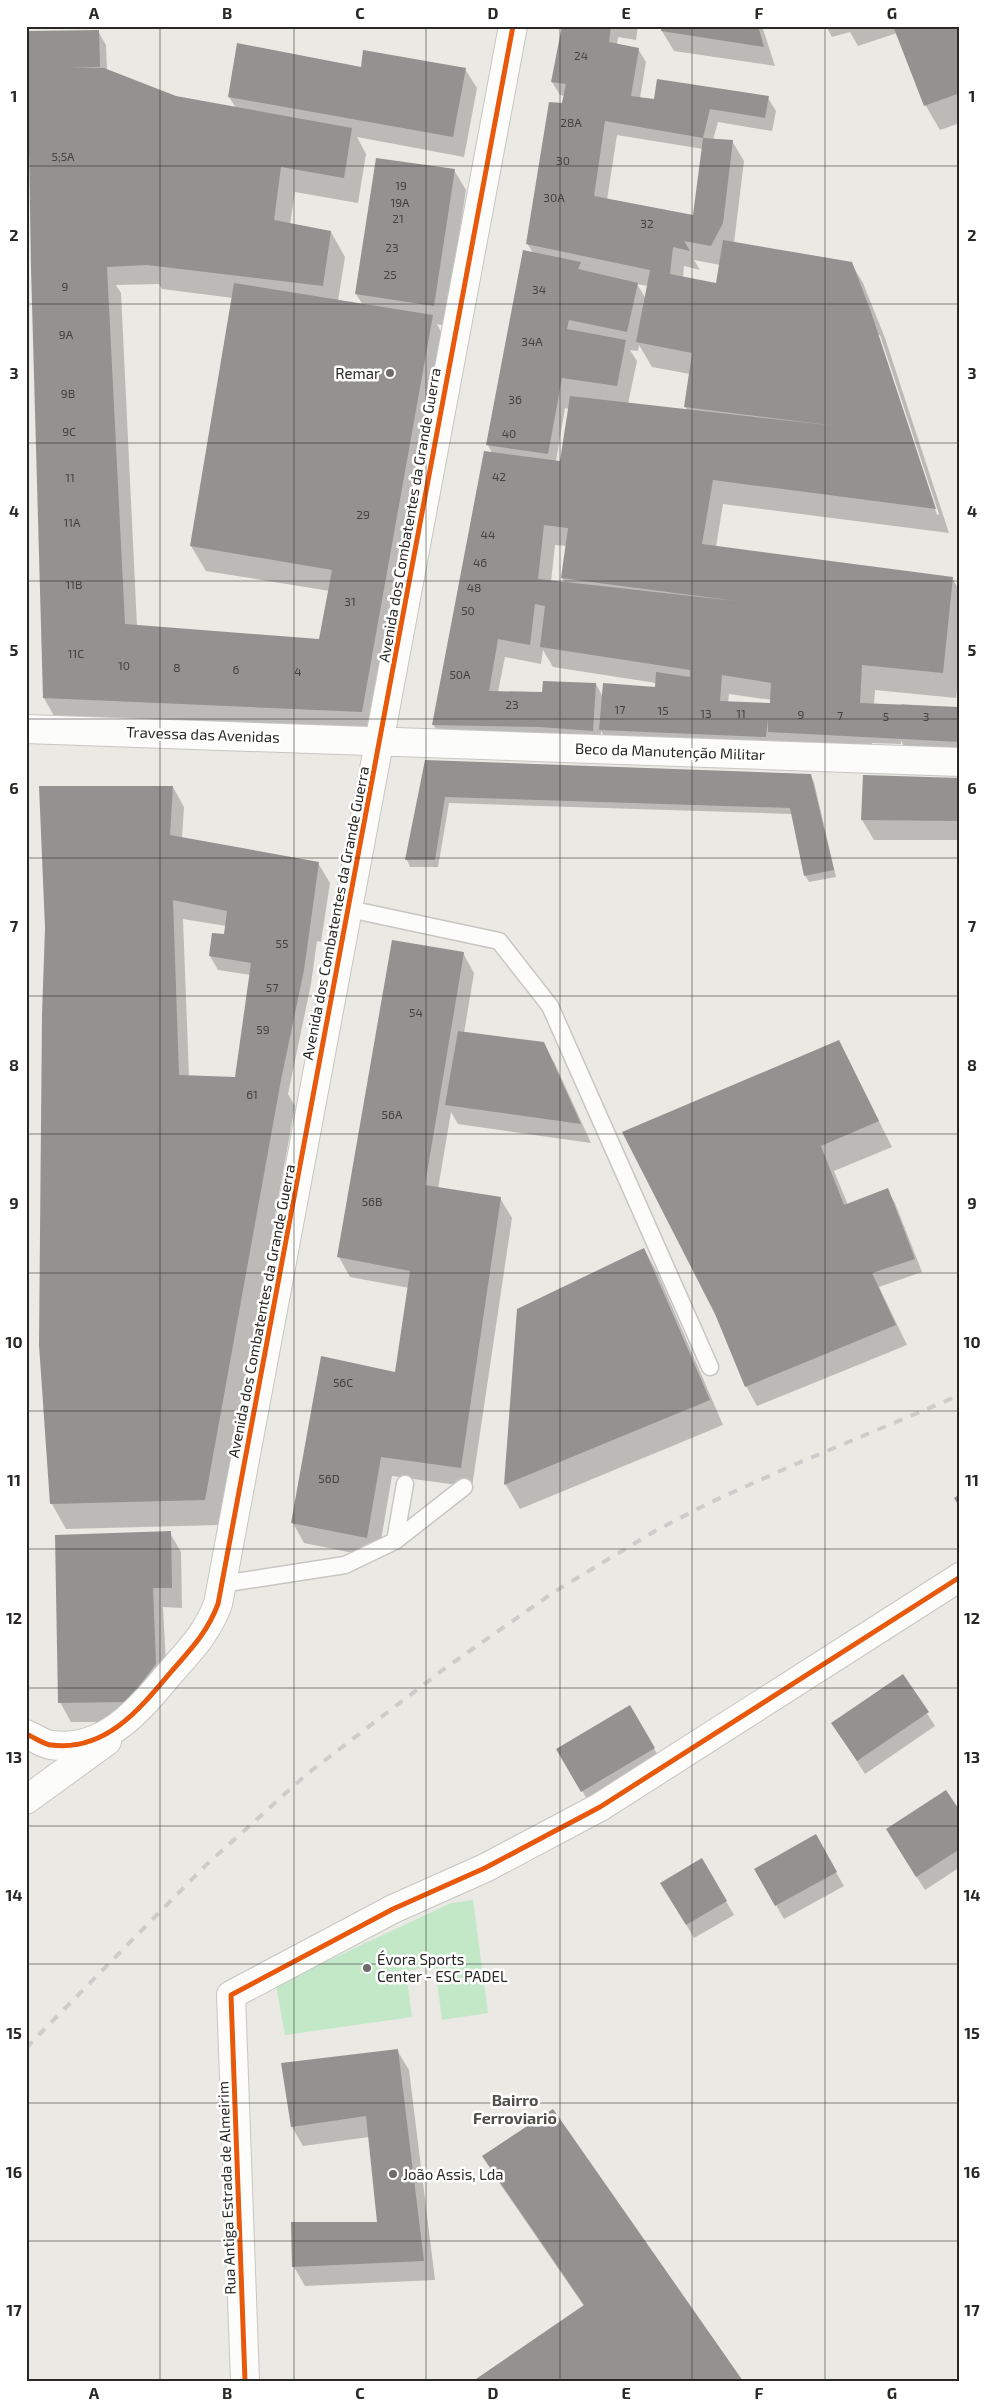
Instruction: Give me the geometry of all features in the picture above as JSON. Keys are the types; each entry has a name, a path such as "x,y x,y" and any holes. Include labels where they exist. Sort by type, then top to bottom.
{"street":[{"name":"Avenida dos Combatentes da Grande Guerra","path":"26,1734 49,1745 78,1744 111,1731 137,1712 210,1625 222,1584 513,26"},
{"name":"Travessa das Avenidas","path":"26,729 380,740"},
{"name":"Beco da Manutenção Militar","path":"380,740 960,762"},
{"name":"Rua Antiga Estrada de Almeirim","path":"245,2381 231,1994 393,1909 485,1868 600,1807 960,1577"},
{"path":"26,1800 108,1740 137,1712"}],"lane":[{"path":"349,909 499,941 550,1006 710,1368"},
{"path":"395,1540 405,1484"},
{"path":"222,1584 345,1565 395,1540 464,1487"}],"green space":[{"name":"Évora Sports Center - ESC PADEL","path":"473,1900 488,2013 442,2020 435,1965 406,1971 412,2017 285,2035 276,1985 451,1903"}],"building":[{"path":"562,26 611,26 609,42 639,48 631,96 654,99 657,79 769,96 765,118 710,109 703,138 733,140 723,223 711,246 684,241 690,251 673,247 670,274 716,283 723,240 852,262 871,312 936,509 713,480 702,544 953,577 943,673 862,665 860,703 960,707 960,742 768,732 768,719 766,737 599,730 603,683 655,687 656,672 690,677 690,670 540,647 545,606 535,604 530,645 498,639 489,691 542,692 543,681 596,683 593,731 540,727 432,725 484,451 560,461 570,396 836,426 684,407 692,353 636,342 650,270 526,244 549,102 562,103 566,84 551,82","holes":["605,121 703,138 693,215 594,196","544,525 568,528 561,578 736,601 538,579","722,675 771,683 770,703 720,701"]},
{"path":"661,26 758,26 764,47 661,31"},
{"path":"893,26 960,26 960,93 924,106"},
{"path":"99,30 100,67 69,68 104,68 176,96 352,128 344,178 281,167 274,220 331,231 323,286 147,265 107,267 125,624 319,639 332,570 190,546 234,283 433,315 362,712 43,698 31,268 27,31"},
{"path":"237,43 361,67 363,50 466,68 453,137 228,97"},
{"path":"376,158 455,169 434,306 355,294"},
{"path":"523,250 581,262 578,269 638,283 627,332 569,320 567,329 626,340 617,386 562,378 548,454 486,445"},
{"path":"425,760 811,774 834,870 804,876 790,808 445,797 435,860 405,860"},
{"path":"863,775 960,778 960,821 861,820"},
{"path":"39,786 173,786 170,835 319,862 304,970 281,1080 205,1500 50,1504 39,1345 42,1014 45,928","holes":["173,900 227,911 224,934 212,933 209,956 251,963 235,1077 179,1075"]},
{"path":"392,940 464,952 425,1185 501,1197 461,1468 381,1457 367,1538 291,1523 321,1356 395,1372 410,1271 337,1257"},
{"path":"458,1031 544,1042 581,1124 445,1105"},
{"path":"839,1040 879,1121 821,1146 844,1205 888,1188 915,1259 872,1273 896,1325 745,1387 715,1314 622,1132"},
{"path":"644,1248 710,1400 504,1485 517,1309"},
{"path":"960,1494 960,1508 954,1498"},
{"path":"171,1531 172,1588 153,1588 156,1664 127,1702 58,1703 55,1535"},
{"path":"903,1674 929,1712 857,1761 831,1723"},
{"path":"630,1705 655,1748 581,1792 556,1749"},
{"path":"946,1790 960,1811 960,1849 916,1877 886,1829"},
{"path":"816,1834 837,1872 775,1906 754,1869"},
{"path":"702,1858 727,1901 686,1925 660,1883"},
{"name":"João Assis, Lda","path":"398,2049 424,2261 292,2267 291,2222 377,2222 366,2116 291,2127 281,2063"},
{"path":"553,2109 743,2381 473,2381 584,2305 482,2156"}],"railway":[{"path":"26,2048 205,1866 307,1774 444,1669 554,1592 655,1531 709,1503 960,1395"}],"cycle path":[{"path":"26,1734 51,1745 70,1745 88,1742 104,1735 119,1725 146,1701 192,1648 209,1624 218,1604 513,26"},
{"path":"245,2381 231,1995 393,1909 485,1868 600,1807 960,1577"}],"place":[{"name":"Remar","path":"390,373"},
{"name":"Évora Sports Center - ESC PADEL","path":"367,1968"},
{"name":"João Assis, Lda","path":"393,2174"}],"district":[{"name":"Bairro Ferroviario","path":"515,2108"}]}
